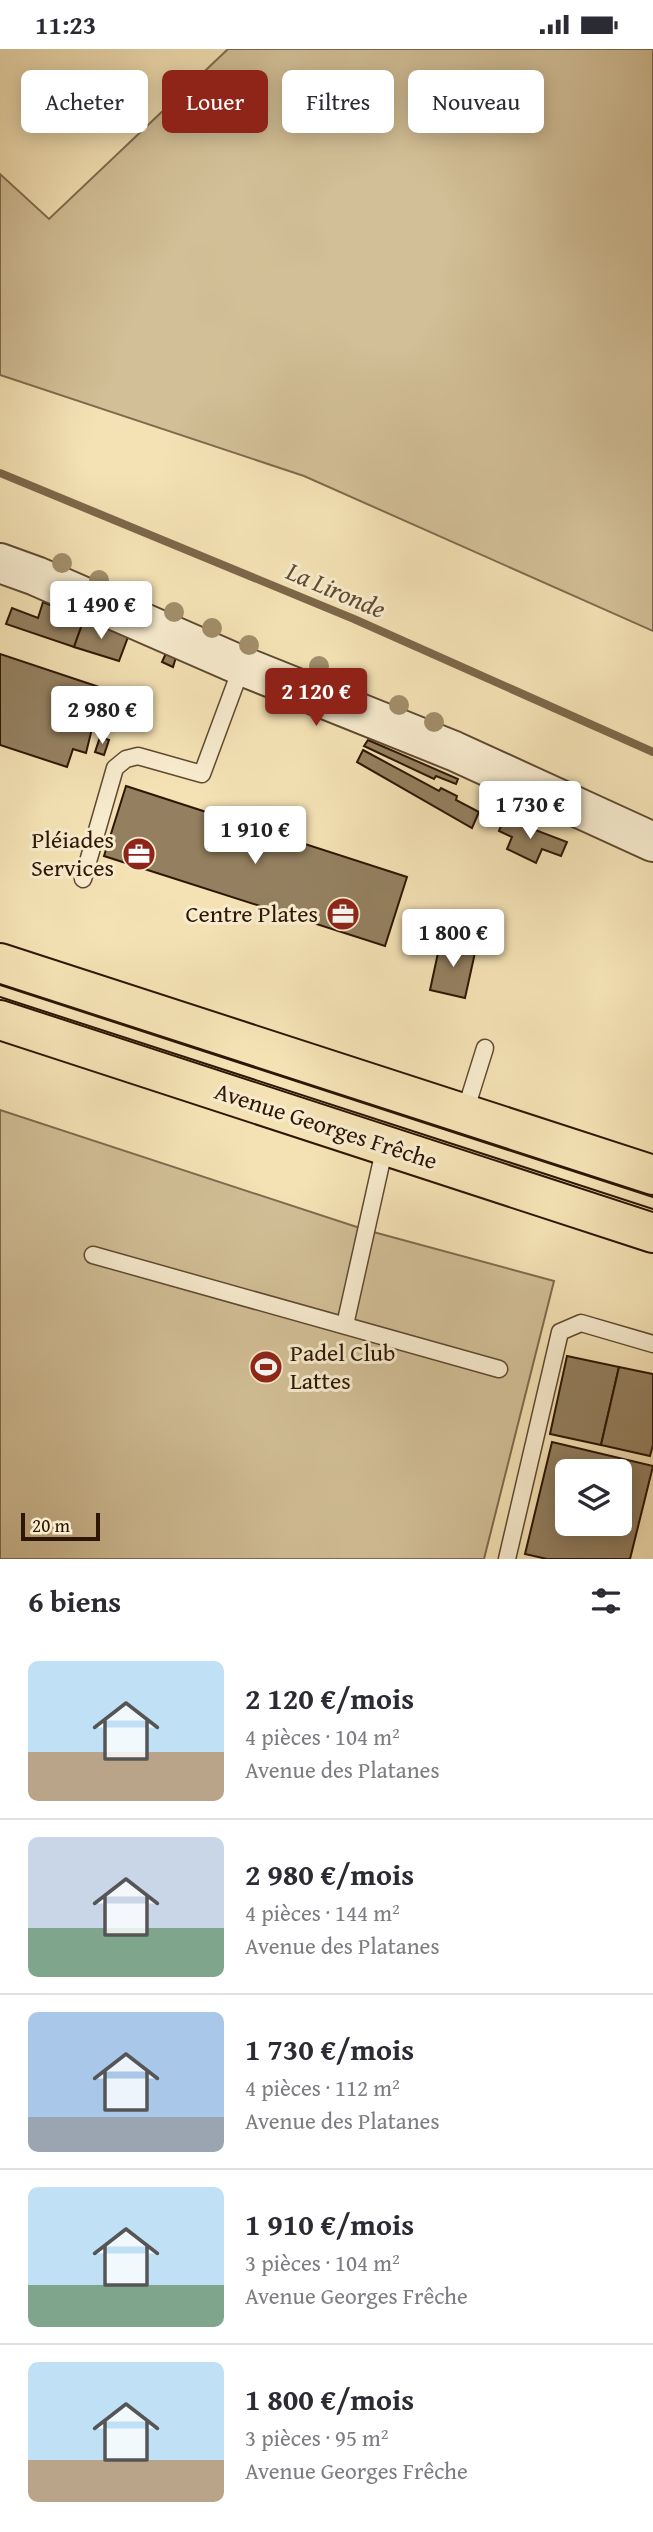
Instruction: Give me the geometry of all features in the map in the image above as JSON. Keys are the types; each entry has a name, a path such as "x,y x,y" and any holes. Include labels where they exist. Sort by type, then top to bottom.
{"main road":[{"path":"0,963 653,1175"},
{"name":"Avenue Georges Frêche","path":"0,1020 653,1233"}],"street":[{"path":"0,563 36,576 242,666 454,751 653,842"}],"lane":[{"path":"83,879 115,768 126,759 138,756 202,774 242,666"},
{"path":"464,1115 485,1048"},
{"path":"345,1325 385,1145"},
{"path":"93,1255 499,1369"},
{"path":"507,1559 560,1332 581,1323 653,1344"}],"shaded area":[{"path":"228,49 653,49 653,631 304,476 0,375 0,174 49,219 140,133 148,133 148,125 162,112 162,133 268,133 268,70 206,70"},
{"name":"Padel Club Lattes","path":"0,1110 366,1230 554,1281 484,1559 0,1559"}],"building":[{"path":"43,602 84,619 74,647 6,624 12,608 38,618"},
{"path":"84,619 128,637 119,661 74,647"},
{"path":"166,653 176,657 173,667 162,662"},
{"path":"0,654 102,688 86,753 73,749 67,767 0,745"},
{"path":"100,737 109,740 104,755 95,752"},
{"path":"368,740 458,779 456,784 436,776 434,779 364,746"},
{"path":"363,750 439,791 441,788 457,796 456,800 479,812 472,828 357,762"},
{"path":"126,786 407,877 385,946 104,856"},
{"path":"504,818 567,842 561,856 542,849 536,863 507,849 512,837 499,831"},
{"path":"441,939 476,948 465,998 430,990"},
{"path":"567,1356 619,1367 601,1445 550,1434"},
{"path":"619,1367 653,1374 653,1445 650,1456 601,1445"},
{"path":"552,1442 624,1459 555,1459 555,1536 632,1536 632,1461 653,1466 630,1559 547,1559 525,1554"}],"waterway":[{"name":"La Lironde","path":"0,473 354,619 653,752"}],"tram line":[{"path":"0,985 653,1197"},
{"path":"0,997 653,1209"}],"place":[{"name":"Pléiades Services","path":"139,854"},
{"name":"Centre Plates","path":"343,914"},
{"name":"Padel Club Lattes","path":"266,1367"}]}
